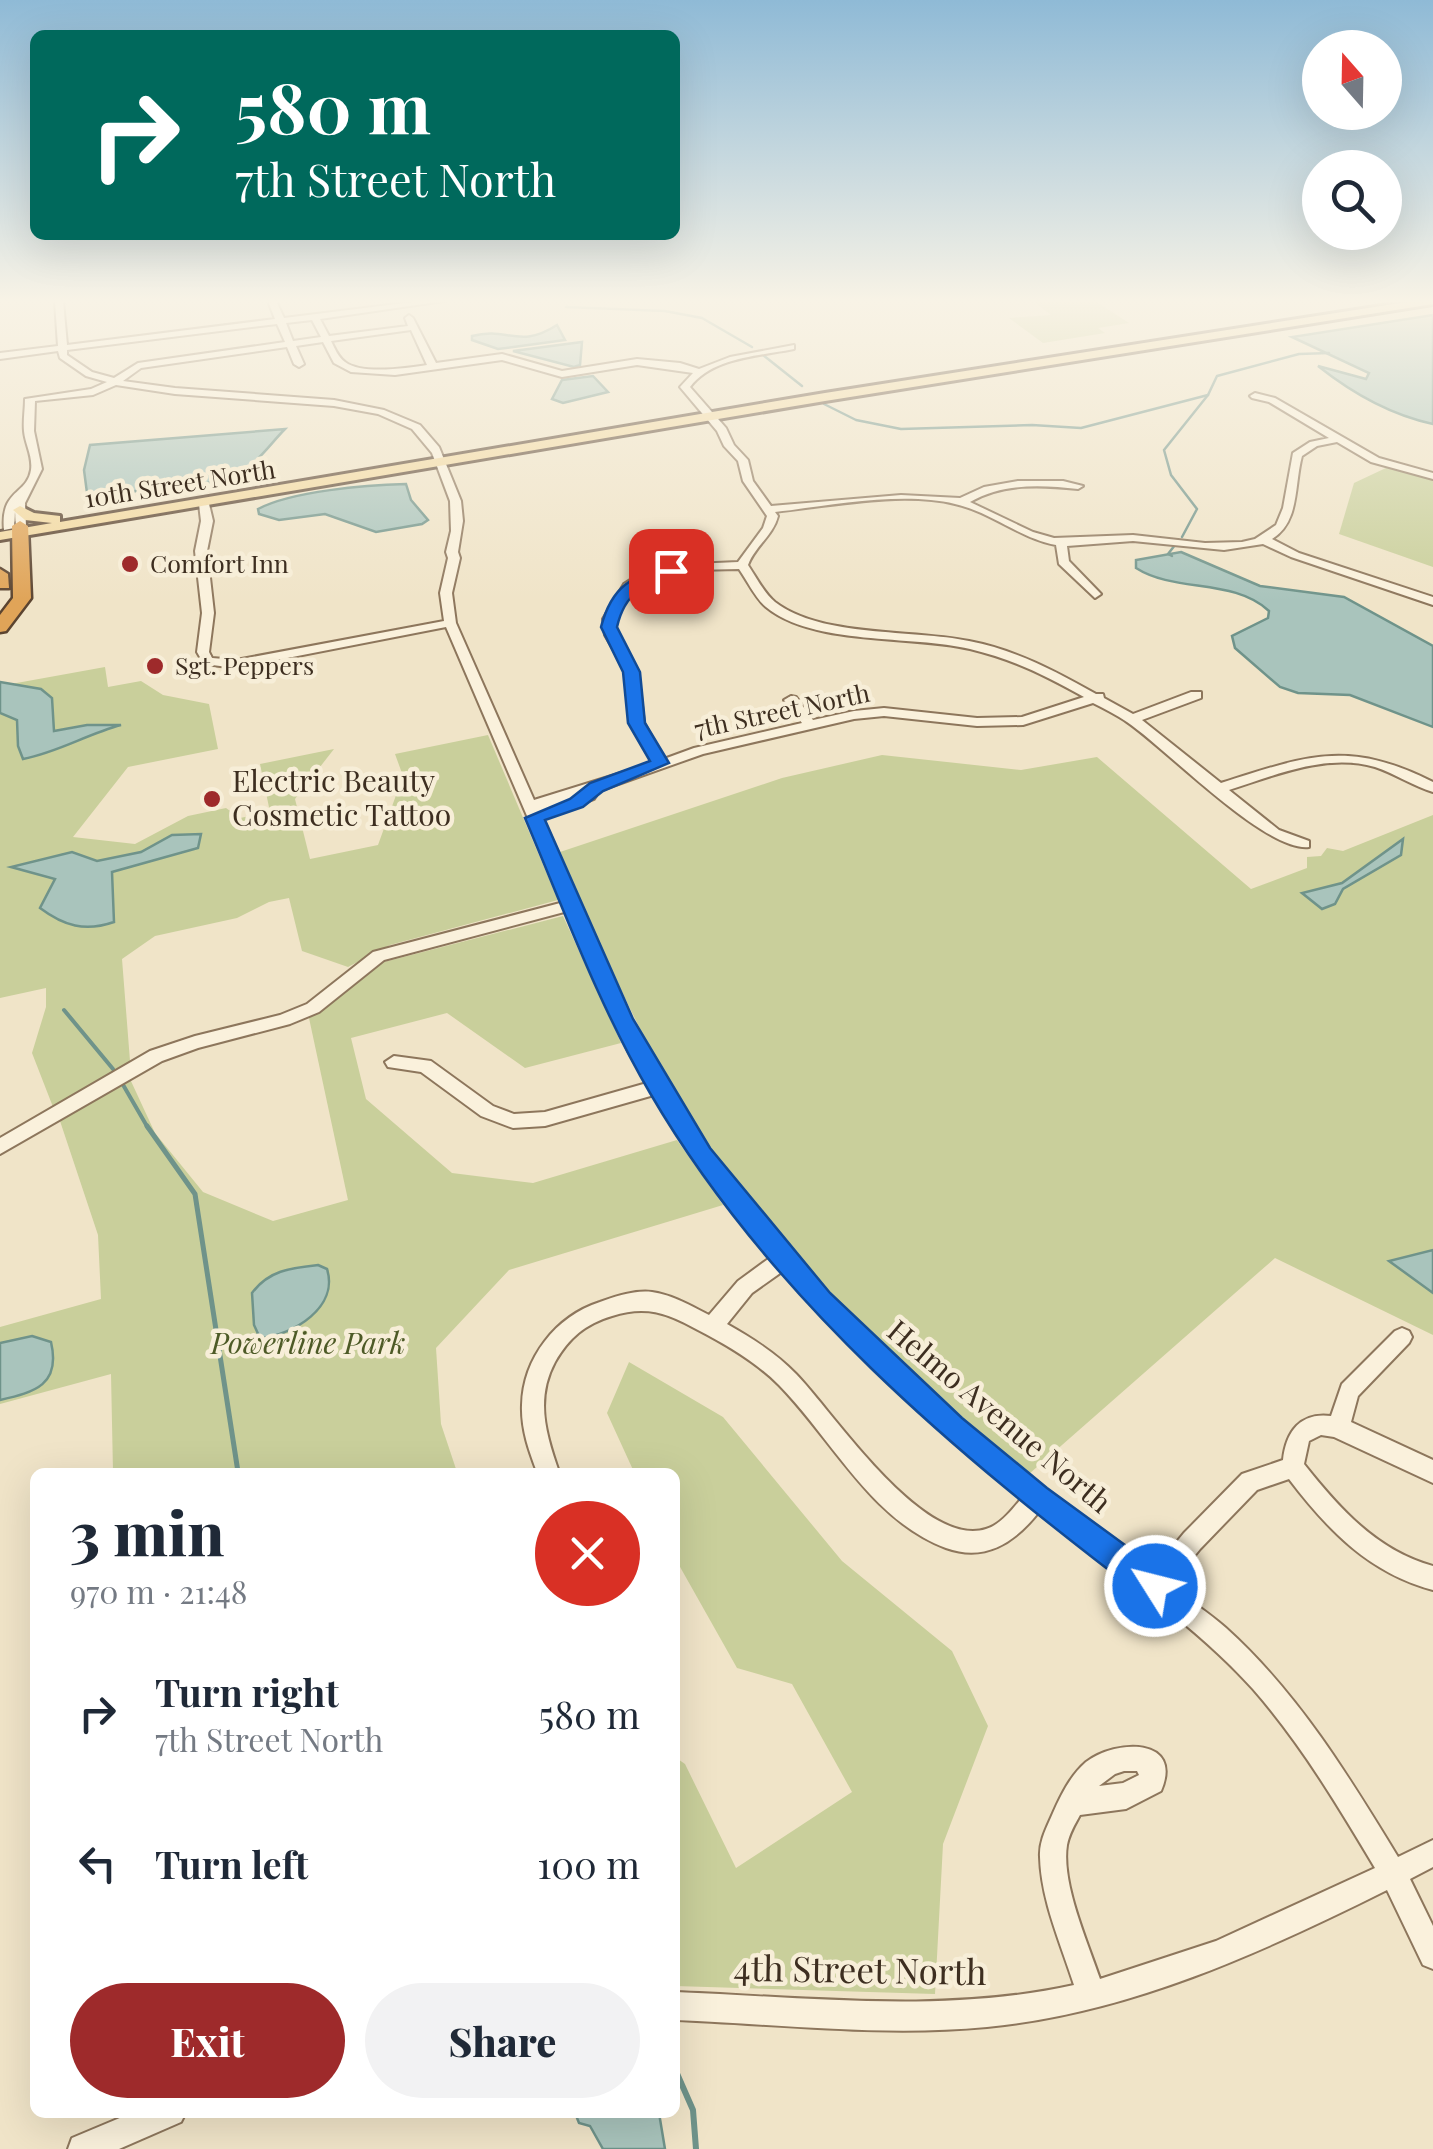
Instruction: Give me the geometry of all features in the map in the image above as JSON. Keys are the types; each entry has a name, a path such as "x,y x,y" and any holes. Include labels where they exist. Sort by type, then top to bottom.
{"highway":[{"path":"1,583 9,574 11,528"},
{"path":"0,627 22,598 11,528"}],"main road":[{"name":"10th Street North","path":"11,528 204,504 785,401"},
{"name":"10th Street North","path":"707,414 789,401"},
{"name":"10th Street North","path":"11,528 446,459"}],"street":[{"path":"11,528 28,486 37,475 36,448 30,440 30,401"},
{"name":"Helmo Avenue North","path":"304,401 372,409 415,426 446,459 465,492 469,520 446,593 450,622 622,1019 658,1087 701,1155 783,1260 911,1392 1036,1498 1216,1635 1274,1695 1327,1764 1392,1872 1433,1954"},
{"path":"697,401 743,460 748,481 770,509 773,522 749,549 742,565"},
{"path":"1274,401 1386,464 1433,476"},
{"path":"770,509 926,498 982,508 1035,536 1062,543 1147,538 1230,546 1263,540 1282,525 1297,454 1314,444 1337,439"},
{"path":"11,528 8,504 19,490 28,486"},
{"path":"961,502 1001,486 1078,486"},
{"path":"204,504 207,521 201,552 208,613 203,652 208,661 227,665 450,622"},
{"path":"1263,540 1308,560 1433,601"},
{"path":"1062,543 1062,562 1095,594"},
{"path":"742,565 768,603 785,616 856,633 967,644 1034,664 1132,719 1274,833 1304,844"},
{"path":"660,763 636,723 632,672 611,635 609,619 628,587 648,575 693,566 742,565"},
{"path":"1132,719 1196,695"},
{"name":"7th Street North","path":"532,812 577,803 597,787 660,763 809,724 884,712 977,722 1022,721 1098,697"},
{"path":"791,700 809,724"},
{"path":"1218,788 1313,758 1338,756 1368,760 1433,788"},
{"path":"0,1147 156,1056 313,1008 378,956 573,906"},
{"path":"394,1062 425,1066 489,1112 513,1121 544,1119 658,1087"},
{"path":"712,1327 745,1287 783,1260"},
{"path":"547,1468 534,1431 532,1394 540,1370 567,1326 587,1314 646,1298 712,1327 774,1366 891,1499 942,1535 974,1543 994,1539 1014,1526 1036,1498"},
{"path":"1339,1426 1349,1391 1402,1337"},
{"path":"1293,1467 1299,1433 1316,1425 1339,1426 1433,1472"},
{"path":"1293,1467 1378,1556 1395,1567 1433,1578"},
{"path":"1155,1586 1192,1541 1250,1482 1293,1467"},
{"path":"1070,1804 1054,1842 1052,1860 1092,1996"},
{"name":"4th Street North","path":"680,2006 910,2016 986,2013 1092,1996 1143,1984 1251,1943 1433,1852"},
{"path":"83,2149 157,2118"}],"green space":[{"path":"1388,467 1433,478 1433,567 1339,534 1354,483"},
{"path":"105,667 108,687 141,681 163,695 209,704 218,749 128,767 73,837 135,844 188,816 226,808 240,818 270,812 260,764 334,749 295,799 310,859 378,845 403,776 395,754 488,735 558,900 390,945 348,967 302,951 289,898 269,902 237,918 155,936 122,959 130,1061 53,1107 32,1053 46,1007 46,988 0,998 0,686"},
{"path":"882,755 1021,770 1097,757 1251,889 1307,868 1307,857 1321,856 1327,848 1343,851 1433,815 1433,1335 1275,1258 1029,1474 927,1386 830,1292 742,1190 667,1079 624,995 560,852 782,778"},
{"name":"Powerline Park","path":"563,916 621,1043 525,1068 447,1013 351,1038 366,1099 452,1173 533,1183 677,1140 723,1205 509,1270 436,1348 441,1424 456,1468 113,1468 111,1374 0,1404 0,1327 101,1299 98,1235 60,1121 130,1079 155,1133 203,1192 273,1221 348,1200 309,1018 384,962"},
{"path":"629,1362 723,1417 842,1561 952,1651 988,1726 943,1844 935,1994 680,1986 680,1760 736,1868 852,1792 792,1684 737,1668 680,1567 680,1468 632,1468 607,1413"}],"water":[{"path":"1372,401 1433,401 1433,424 1402,415"},
{"path":"285,429 252,464 217,480 173,489 87,493 84,470 90,445"},
{"path":"406,484 411,500 428,520 422,524 376,532 325,514 279,520 259,514 258,509 309,493"},
{"path":"1181,552 1260,586 1344,597 1433,646 1433,727 1350,695 1298,693 1280,687 1235,648 1232,636 1268,618 1269,611 1239,594 1168,581 1136,568 1136,560"},
{"path":"0,682 41,689 52,698 54,731 87,725 121,725 23,759 17,720 0,713"},
{"path":"201,834 198,848 112,872 114,922 94,927 66,923 40,908 55,879 11,867 72,852 97,861 141,852 172,835"},
{"path":"1403,839 1401,855 1343,889 1335,904 1322,909 1302,893 1342,883"},
{"path":"1433,1250 1433,1293 1389,1261"},
{"path":"318,1265 327,1269 329,1283 320,1307 299,1325 260,1338 254,1325 252,1293 273,1275"},
{"path":"32,1336 51,1342 53,1357 48,1377 24,1394 0,1400 0,1343"},
{"path":"577,2118 660,2118 665,2149 603,2149 590,2126 579,2123"}],"waterway":[{"path":"824,404 856,420 901,429 1032,425 1081,428 1184,401"},
{"path":"1182,537 1197,509 1171,475 1164,450 1203,401"},
{"path":"1172,556 1168,554 1175,545"},
{"path":"64,1010 113,1069"},
{"path":"122,1083 148,1128"},
{"path":"147,1126 195,1194 237,1468"},
{"path":"680,2080 693,2110 696,2149"}],"place":[{"name":"Comfort Inn","path":"130,564"},
{"name":"Sgt. Peppers","path":"155,666"},
{"name":"Electric Beauty Cosmetic Tattoo","path":"212,799"}],"route":[{"path":"671,571 633,582 609,619 611,635 632,672 636,723 660,763 597,787 577,803 534,818 622,1019 658,1087 701,1155 736,1203 820,1301 952,1428 1036,1498 1155,1586"}]}
